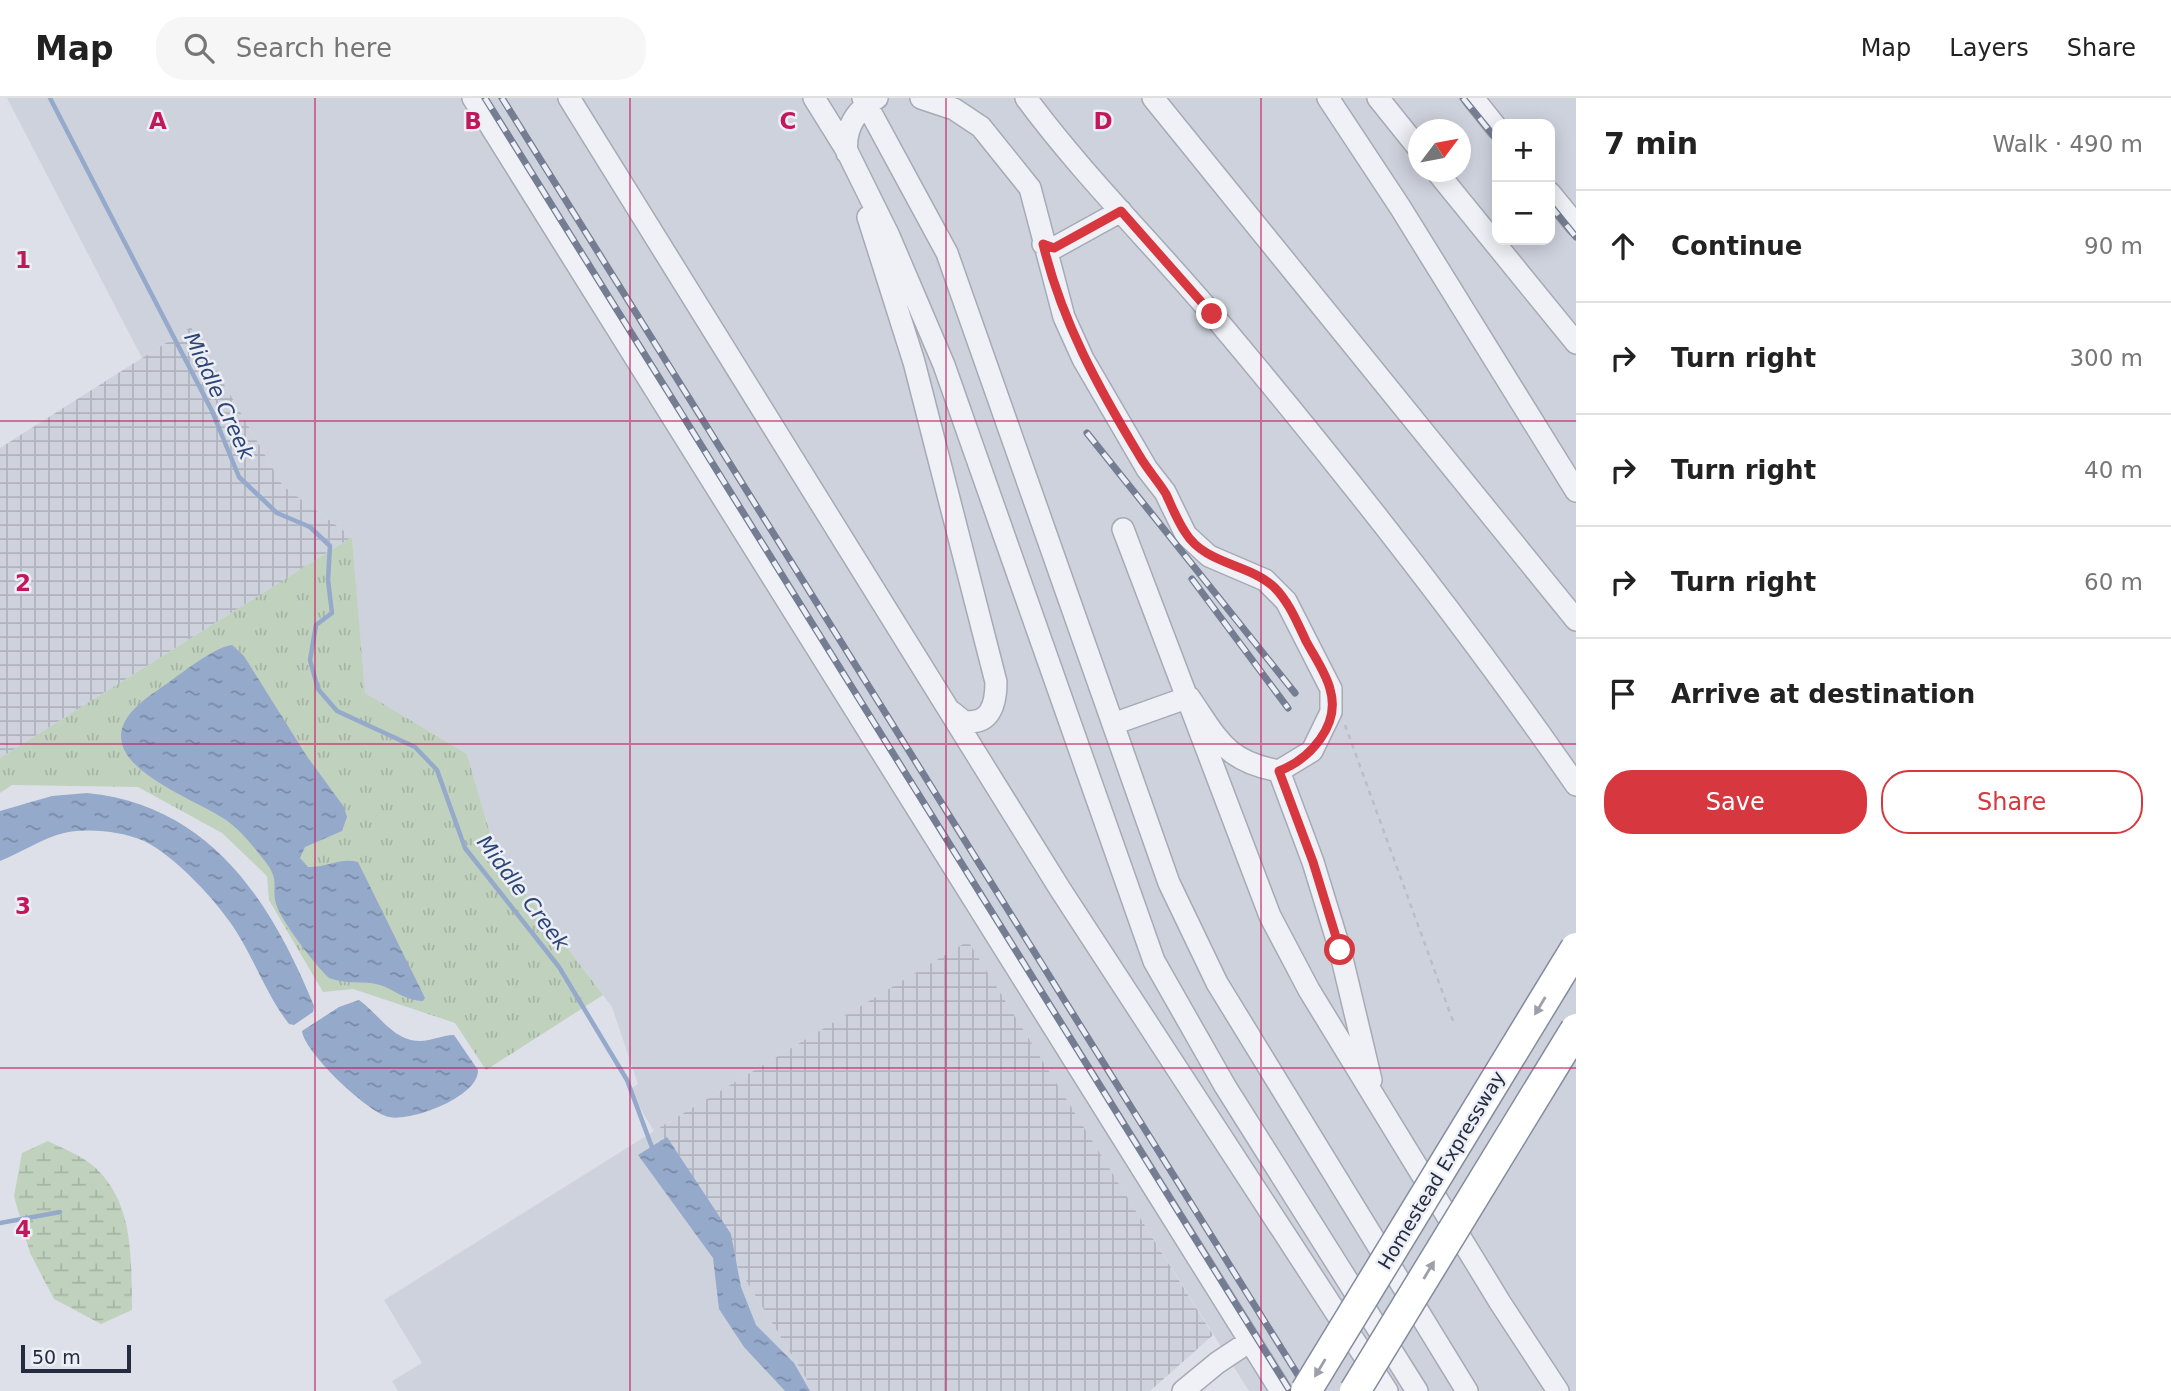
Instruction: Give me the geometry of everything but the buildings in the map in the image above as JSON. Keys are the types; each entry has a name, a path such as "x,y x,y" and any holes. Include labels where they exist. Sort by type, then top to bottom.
{"highway":[{"name":"Homestead Expressway","path":"1306,1391 1576,948"},
{"path":"1355,1391 1576,1029"}],"street":[{"path":"473,98 1281,1391"},
{"path":"569,98 1067,900 1255,1184 1387,1391"},
{"path":"814,98 846,151 889,236 944,365 1154,961 1192,1031 1277,1170 1417,1391"},
{"path":"1026,98 1066,150 1212,314 1446,603 1576,785"},
{"path":"1153,98 1576,620"},
{"path":"1328,98 1400,207 1576,491"},
{"path":"1378,98 1408,135"},
{"path":"1473,98 1492,122"},
{"path":"929,99 954,109 981,127 1030,188 1064,317 1083,359 1147,469 1165,492 1186,535 1209,556 1265,580 1286,601 1331,689 1331,712 1312,751 1293,765 1279,771 1251,766 1233,756 1189,696"},
{"path":"951,710 963,721 983,720 996,701 996,682 914,362 846,151 846,135 852,121 869,100 947,253 1169,883 1216,984 1467,1391"},
{"path":"1445,182 1576,343"},
{"path":"1555,199 1576,225"},
{"path":"1043,244 1054,248 1121,211"},
{"path":"1123,529 1189,696 1270,916 1309,990 1382,1112 1558,1391"},
{"path":"1113,724 1189,696"},
{"path":"1279,771 1313,862 1340,950 1367,1068 1382,1112"},
{"path":"1255,1184 1277,1170"},
{"path":"1183,1391 1217,1363 1250,1341"}],"path":[{"path":"1331,689 1361,764 1453,1021"}],"shaded area":[{"path":"7,98 1576,98 1576,1391 1249,1391 967,942 654,1131 629,1090 638,1084 612,1007 496,854 467,754 364,693 352,537 283,486 191,327 142,358"},
{"path":"191,327 283,486 352,537 0,758 0,448"},
{"path":"968,941 1213,1335 1150,1391 814,1391 654,1131"},
{"path":"654,1131 814,1391 398,1391 392,1381 422,1363 384,1300"}],"green space":[{"path":"352,537 365,693 467,754 496,854 603,995 486,1070 455,1023 353,989 323,992 269,900 267,876 222,833 138,787 12,785 0,793 0,758"},
{"path":"48,1141 91,1164 116,1195 123,1213 130,1251 132,1310 101,1324 54,1299 30,1253 14,1196 22,1153"}],"water":[{"path":"232,645 244,656 306,755 344,807 347,817 342,831 305,847 300,858 308,867 345,861 358,862 425,998 423,1001 406,997 380,985 329,978 308,954 279,912 272,873 245,838 223,818 139,768 125,752 121,734 130,714 193,665 214,651"},
{"path":"87,793 130,801 168,817 202,838 230,865 256,896 278,930 314,1006 313,1012 294,1025 289,1024 274,1002 236,931 218,907 182,868 144,841 115,833 74,831 48,838 0,861 0,811 52,796"},
{"path":"359,1000 394,1032 410,1040 424,1041 454,1035 478,1070 475,1080 468,1089 442,1106 412,1116 389,1117 367,1105 338,1080 313,1053 302,1031 339,1007"},
{"path":"667,1137 731,1234 741,1287 756,1325 794,1363 810,1391 785,1391 744,1347 719,1309 713,1258 638,1155"}],"waterway":[{"name":"Middle Creek","path":"50,98 212,411 239,477 277,513 310,527 330,546 328,580 332,613 316,625 310,660 318,689 337,711 415,747 437,770 465,848 559,967 627,1080 653,1150"},
{"path":"0,1223 60,1212"}],"railway":[{"path":"485,98 1290,1391"},
{"path":"502,98 1308,1391"},
{"path":"1463,98 1492,134"},
{"path":"1555,211 1576,237"},
{"path":"1087,433 1295,693"},
{"path":"1192,579 1288,708"}],"route":[{"path":"1212,314 1121,211 1054,248 1043,244 1064,317 1083,359 1147,469 1165,492 1186,535 1209,556 1265,580 1275,588 1286,601 1331,689 1331,712 1312,751 1293,765 1279,771 1313,862 1340,950"}]}
